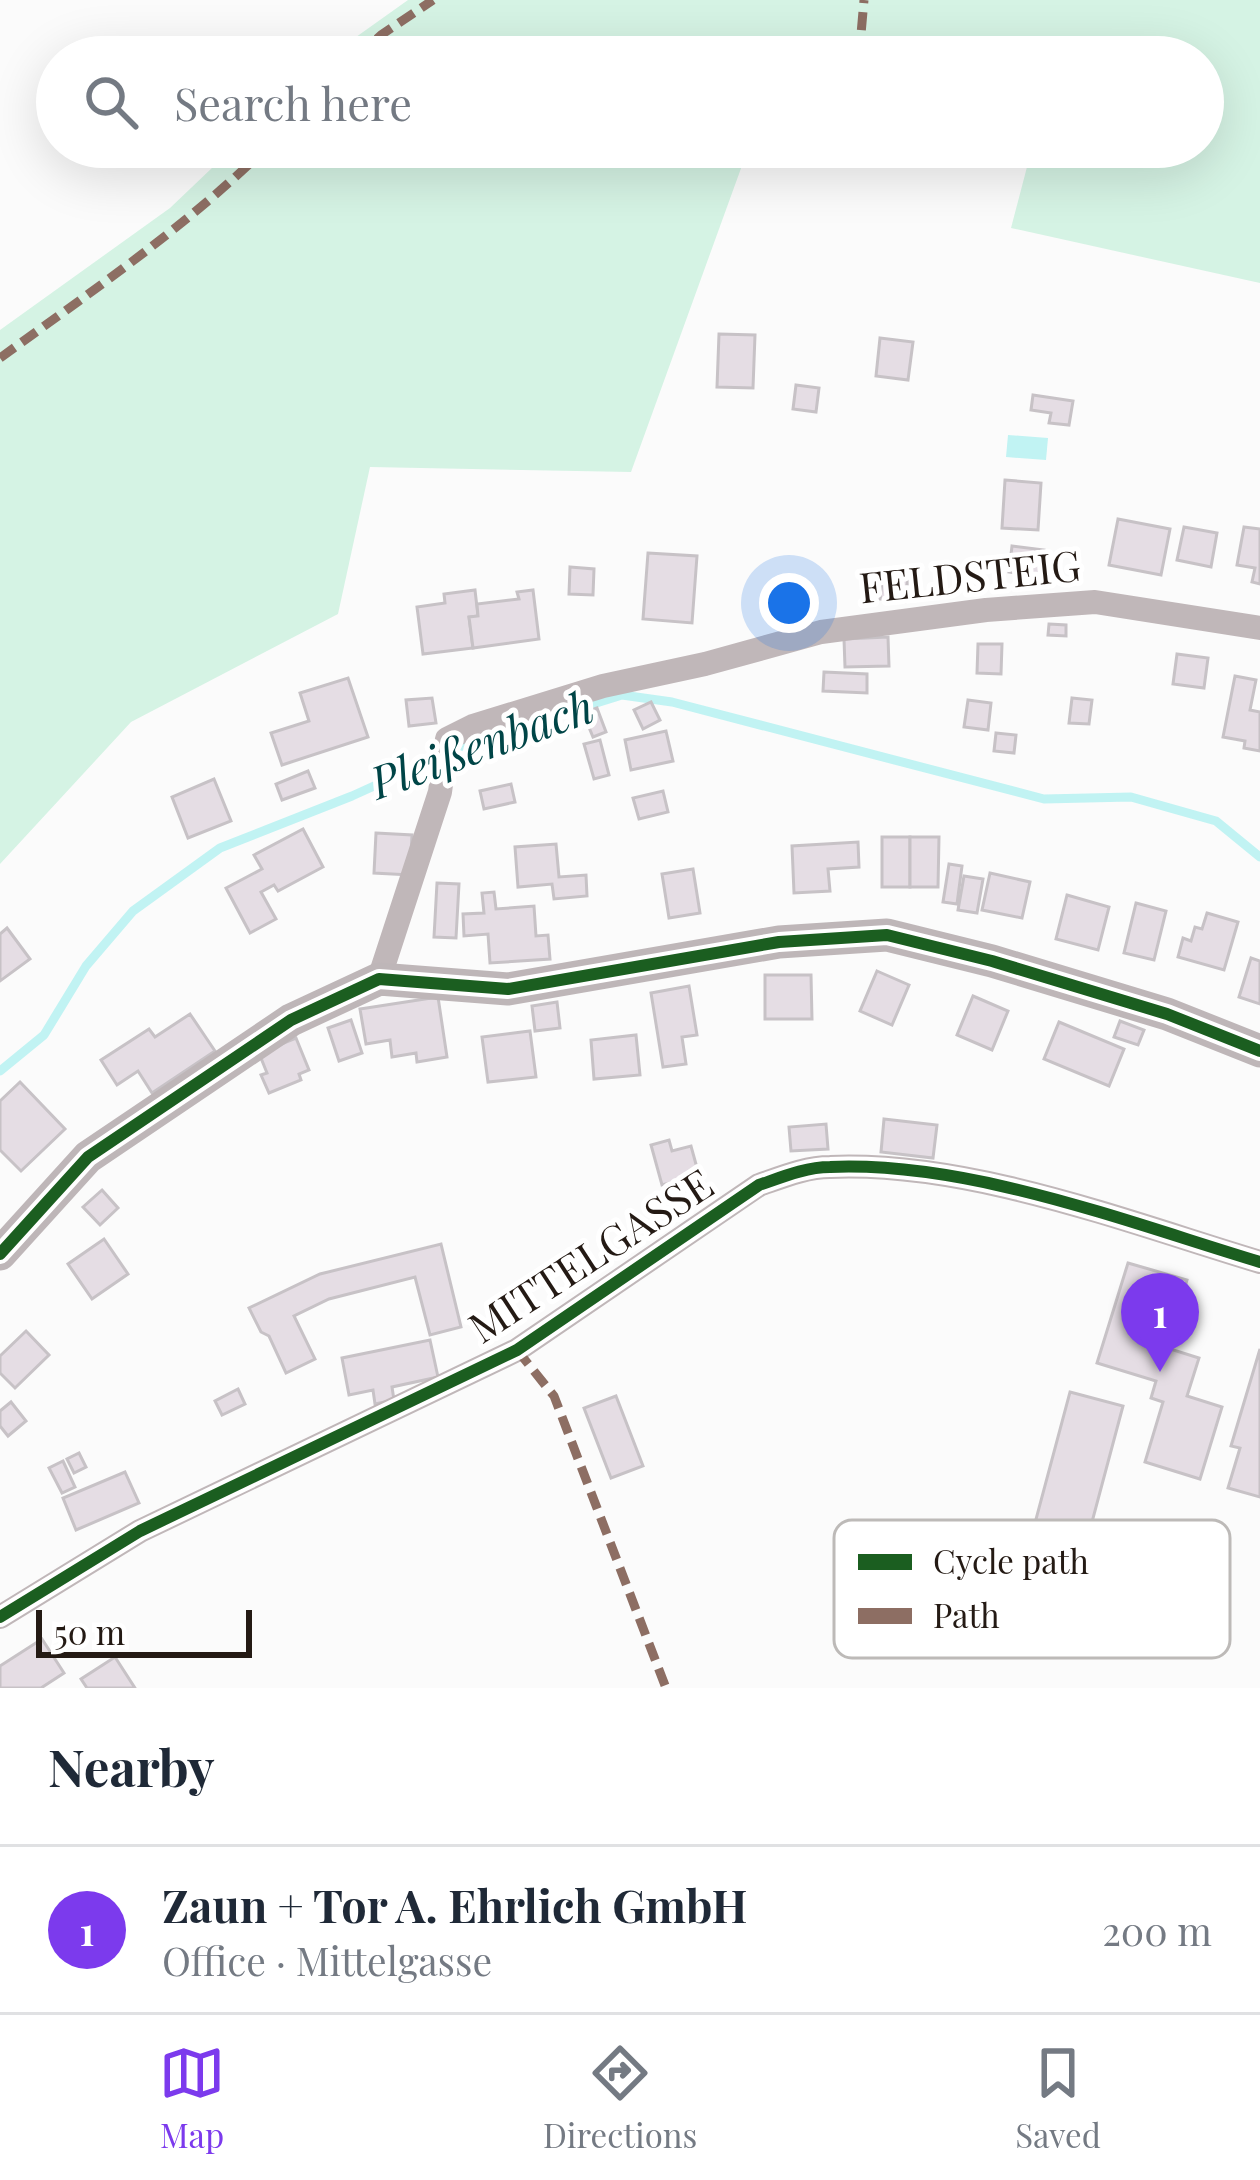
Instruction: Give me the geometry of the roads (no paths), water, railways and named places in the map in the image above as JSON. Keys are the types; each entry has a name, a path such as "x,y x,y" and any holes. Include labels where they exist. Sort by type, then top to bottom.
{"street":[{"name":"FELDSTEIG","path":"379,979 440,792 447,739 473,726 603,686 821,632 986,610 1095,602 1260,628"},
{"path":"0,1254 88,1157 291,1021 379,979 508,989 779,942 887,935 1167,1014 1260,1051"},
{"name":"MITTELGASSE","path":"0,1617 140,1531 517,1350 759,1185 789,1174 827,1166 928,1171 1072,1206 1260,1262"}],"water":[{"path":"1008,435 1048,438 1046,460 1006,457"}],"waterway":[{"name":"Pleißenbach","path":"0,1071 44,1035 86,966 133,911 220,848 471,742 622,695 672,702 1044,799 1131,797 1216,821 1260,857"}],"place":[{"name":"Zaun + Tor A. Ehrlich GmbH","path":"1160,1372"}]}
